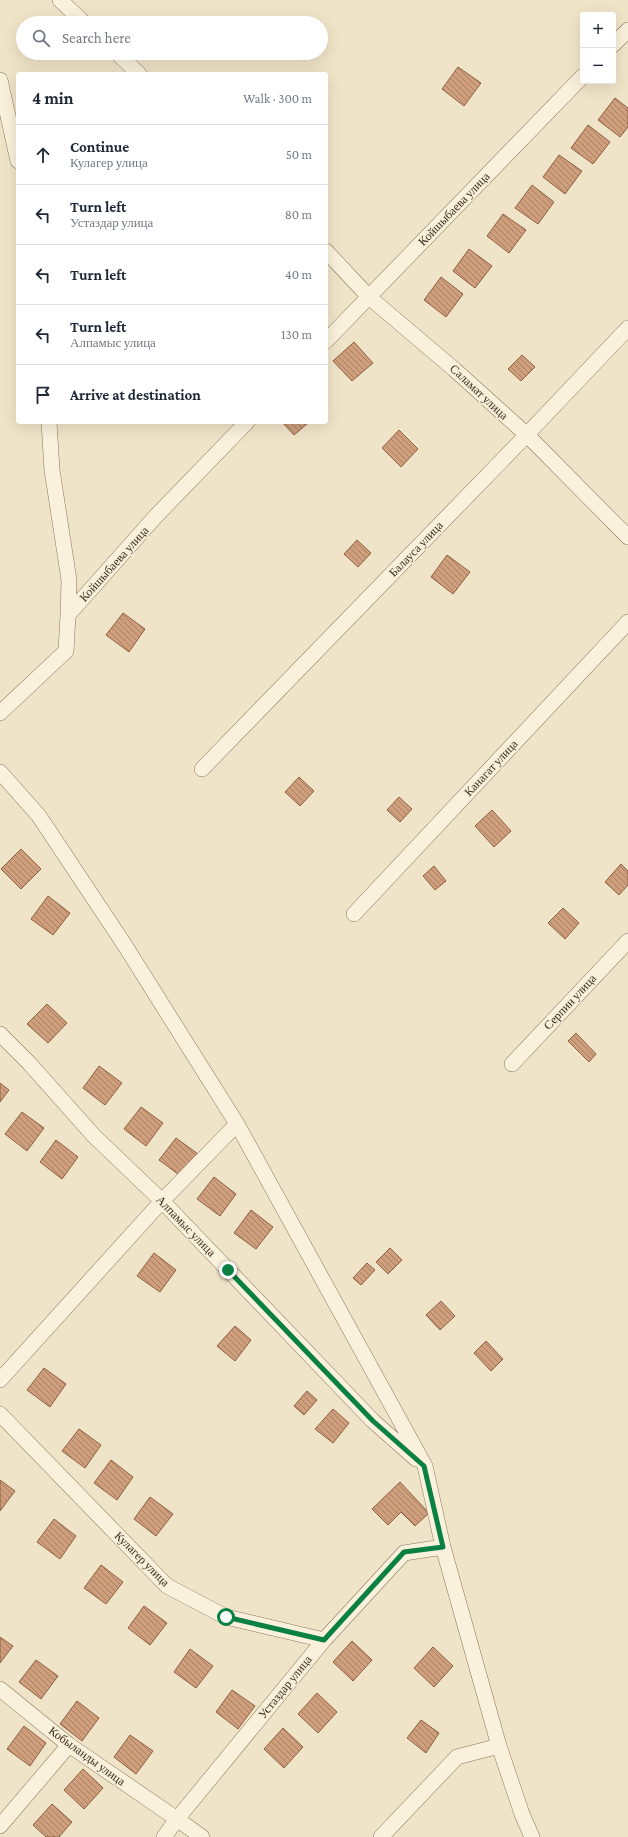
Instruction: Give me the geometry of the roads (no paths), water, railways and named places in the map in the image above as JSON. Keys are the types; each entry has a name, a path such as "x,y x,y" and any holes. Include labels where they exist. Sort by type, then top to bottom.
{"street":[{"path":"60,0 77,16"},
{"path":"616,42 628,30"},
{"path":"124,60 137,72"},
{"name":"Койшыбаева улица","path":"328,339 580,79"},
{"path":"0,80 16,152"},
{"name":"Саламат улица","path":"328,253 369,296 456,370 527,436 628,537"},
{"name":"Балауса улица","path":"202,770 527,436 628,328"},
{"path":"0,713 66,651 69,580 52,470 49,424"},
{"name":"Койшыбаева улица","path":"68,615 156,516 245,424"},
{"name":"Канагат улица","path":"354,914 628,622"},
{"path":"0,772 39,816 124,944 237,1124 424,1466 443,1547 499,1746 522,1814 532,1837"},
{"name":"Серпин улица","path":"512,1064 628,941"},
{"name":"Алпамыс улица","path":"0,1034 29,1063 94,1136 162,1201 373,1421 424,1466"},
{"path":"0,1380 162,1201 237,1124"},
{"name":"Кулагер улица","path":"0,1414 167,1586 226,1617 324,1640"},
{"name":"Устаздар улица","path":"164,1837 324,1640 404,1552 443,1547"},
{"name":"Кобыланды улица","path":"0,1689 69,1745 177,1820"},
{"path":"0,1826 69,1745"},
{"path":"381,1837 457,1757 499,1746"},
{"path":"177,1820 202,1837"}]}
